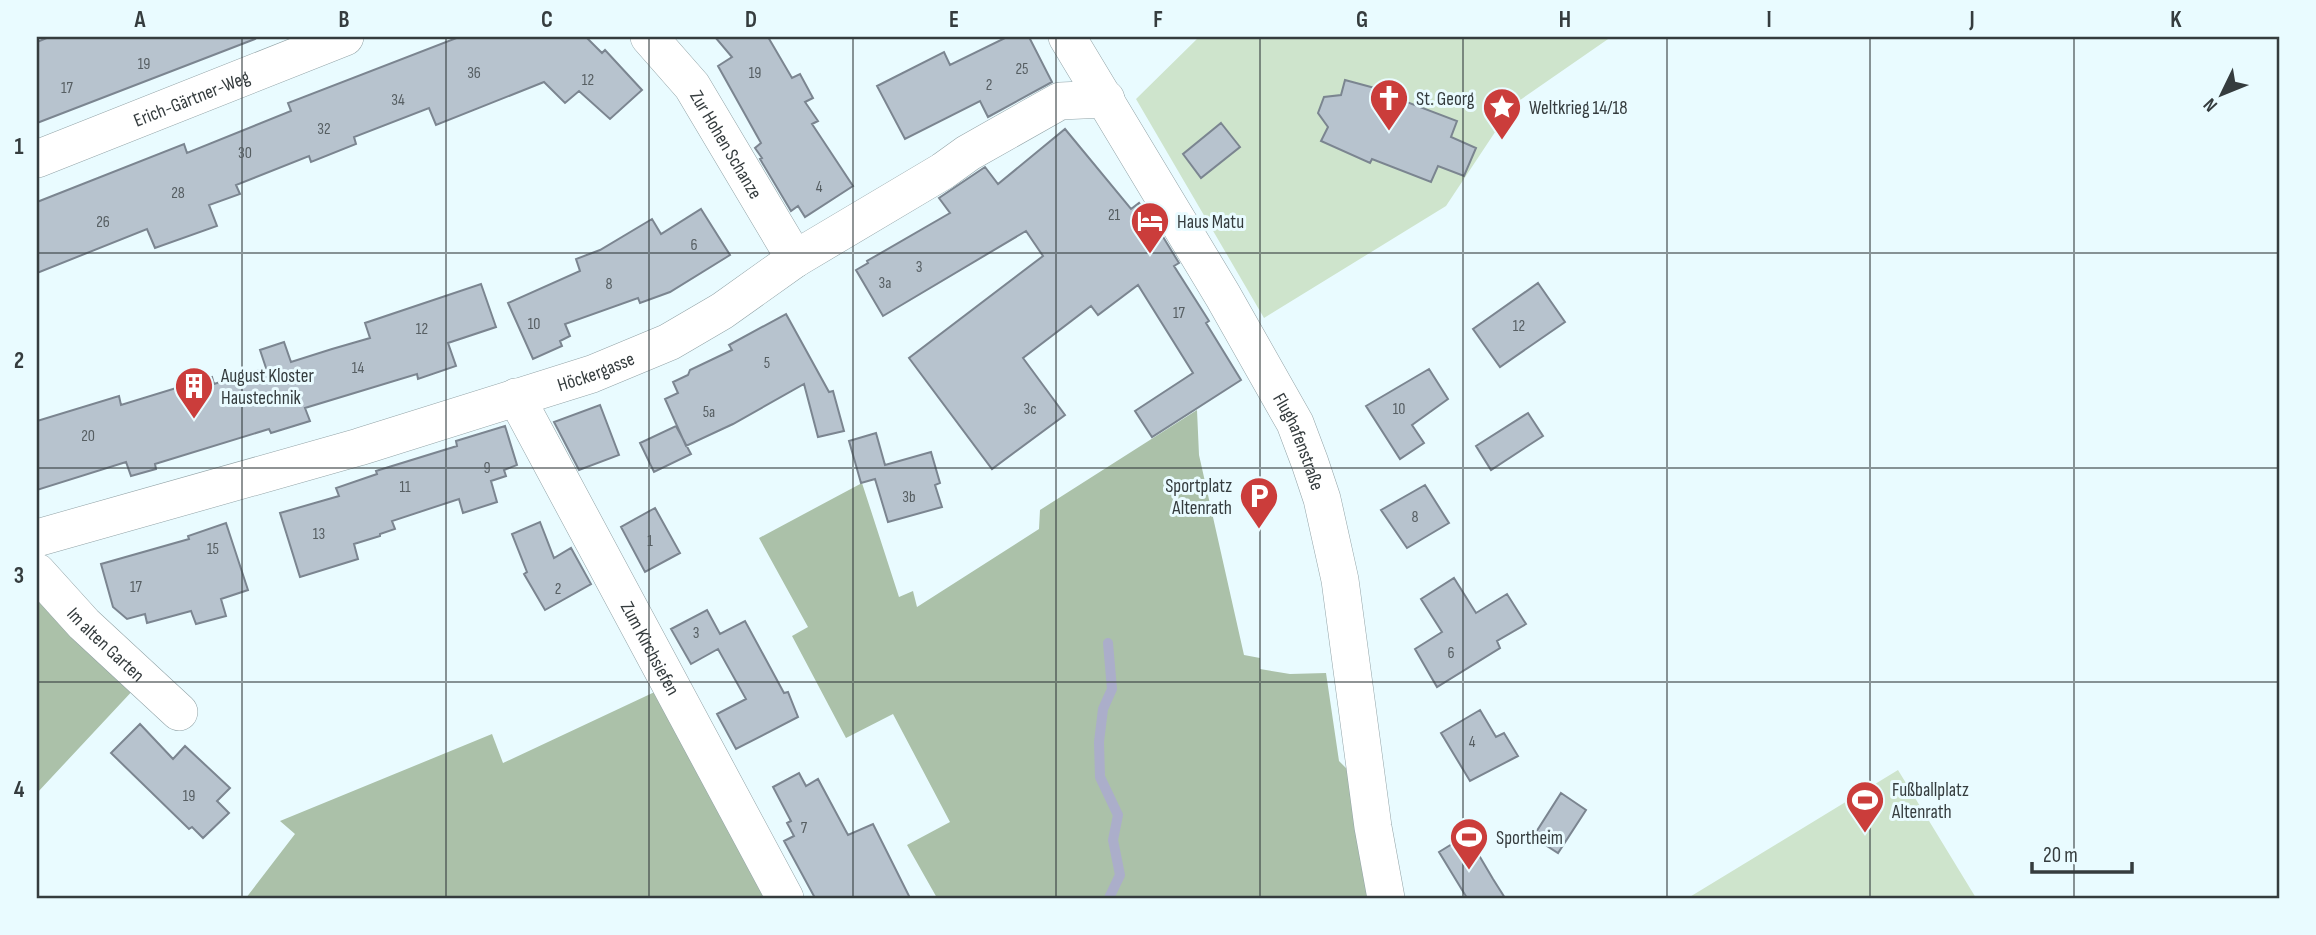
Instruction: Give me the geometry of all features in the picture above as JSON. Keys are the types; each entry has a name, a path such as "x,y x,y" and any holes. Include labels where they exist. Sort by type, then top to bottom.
{"street":[{"name":"Erich-Gärtner-Weg","path":"37,159 345,37"},
{"name":"Zur Hohen Schanze","path":"649,37 692,86 795,260"},
{"name":"Flughafenstraße","path":"1067,37 1223,296 1288,411 1314,475 1332,537 1340,580 1373,827 1387,898"},
{"name":"Höckergasse","path":"37,538 333,454 592,374 669,341 722,311 795,260 943,171 968,153 1060,101 1105,99"},
{"name":"Zum Kirchsiefen","path":"516,397 785,898"},
{"name":"Im alten Garten","path":"37,572 84,624 179,712"}],"green space":[{"path":"1199,37 1611,37 1513,105 1446,206 1264,318 1136,99"},
{"path":"1197,410 1199,455 1244,655 1260,658 1260,669 1290,674 1326,673 1339,761 1349,771 1368,898 937,898 907,845 950,822 893,714 846,738 792,636 808,627 759,538 862,483 899,597 913,591 917,607 1039,529 1040,510"},
{"path":"37,593 136,687 37,793"},
{"path":"661,689 772,898 246,898 295,834 280,821 492,734 503,763"},
{"name":"Fußballplatz Altenrath","path":"1898,770 1976,898 1688,898"}],"building":[{"path":"49,37 255,39 37,123 37,42"},
{"path":"459,37 586,37 602,53 605,50 642,90 610,119 579,91 565,103 544,82 436,125 429,108 354,137 356,144 311,162 309,156 236,185 240,194 209,205 217,226 155,248 147,229 37,273 37,202 184,144 187,153 291,111 288,103"},
{"path":"715,37 768,37 792,78 800,74 813,98 805,102 818,121 812,124 853,186 805,217 798,206 791,211 760,159 762,158 755,148 761,143 718,66 732,57"},
{"path":"1007,37 1029,37 1052,82 988,117 980,101 905,139 877,86 944,52 950,65"},
{"name":"St. Georg","path":"1345,80 1397,94 1396,98 1457,121 1451,137 1476,148 1464,176 1438,166 1431,182 1372,159 1370,163 1321,141 1328,127 1318,113 1324,97 1341,95"},
{"path":"1221,123 1240,147 1201,178 1183,154"},
{"path":"1065,129 1131,209 1139,203 1157,227 1179,263 1174,266 1209,321 1206,323 1241,380 1152,437 1135,411 1193,373 1138,285 1098,315 1091,306 1023,358 1065,415 992,469 909,358 1043,256 1026,231 883,316 856,270 950,213 939,198 985,167 998,184"},
{"path":"701,209 730,255 670,292 640,303 638,298 565,324 570,336 560,341 562,346 533,359 508,303 580,271 576,259 600,250 652,219 661,234"},
{"path":"1538,283 1565,322 1500,367 1473,329"},
{"path":"481,284 496,327 448,343 456,366 418,379 417,374 305,408 310,421 271,433 269,429 155,464 156,469 131,476 126,462 37,490 37,421 119,396 121,405 212,377 214,384 266,368 260,350 284,342 291,362 370,338 365,323"},
{"path":"786,314 829,392 833,391 844,431 818,437 804,384 733,424 686,446 665,399 678,393 673,382 688,375 690,370 732,350 729,345"},
{"path":"1429,369 1448,399 1412,425 1424,443 1400,459 1366,406"},
{"path":"600,405 619,455 579,470 554,422"},
{"path":"1528,413 1543,436 1491,470 1476,446"},
{"path":"505,426 517,465 504,470 506,476 491,481 497,502 463,513 459,499 392,521 395,529 354,544 358,559 300,577 280,513 339,496 336,488 377,474 376,471 457,446 456,441"},
{"path":"676,426 691,454 654,472 640,443"},
{"path":"876,433 885,465 931,452 940,483 935,485 942,507 888,522 875,479 861,483 849,441"},
{"path":"1425,485 1449,523 1407,548 1381,510"},
{"path":"655,508 680,553 645,572 621,527"},
{"path":"540,522 554,558 571,548 591,584 545,610 524,574 527,572 512,534"},
{"path":"226,523 248,590 221,599 226,616 196,624 191,611 147,623 145,614 127,619 113,607 101,564 189,539 188,536"},
{"path":"1454,578 1476,613 1507,594 1526,624 1497,641 1500,648 1437,687 1415,649 1442,632 1421,599"},
{"path":"707,610 720,634 745,621 784,693 788,692 798,717 736,749 717,714 746,699 718,649 691,664 671,629"},
{"path":"1480,710 1496,737 1504,733 1518,756 1470,781 1441,733"},
{"path":"140,724 173,759 185,746 230,788 217,801 229,813 203,838 192,827 189,829 111,753"},
{"path":"799,773 806,786 818,779 848,835 873,824 910,898 815,898 784,841 794,836 787,823 791,821 773,787"},
{"path":"1561,793 1586,810 1558,853 1533,837"},
{"name":"Sportheim","path":"1467,835 1505,898 1467,898 1439,852"}],"waterway":[{"path":"1108,643 1112,689 1103,709 1099,742 1100,777 1118,815 1113,840 1120,875 1109,898"}],"place":[{"name":"St. Georg","path":"1389,132"},
{"name":"Weltkrieg 14/18","path":"1502,141"},
{"name":"Haus Matu","path":"1150,255"},
{"name":"August Kloster Haustechnik","path":"194,420"},
{"name":"Sportplatz Altenrath","path":"1259,530"},
{"name":"Fußballplatz Altenrath","path":"1865,834"},
{"name":"Sportheim","path":"1469,871"}]}
